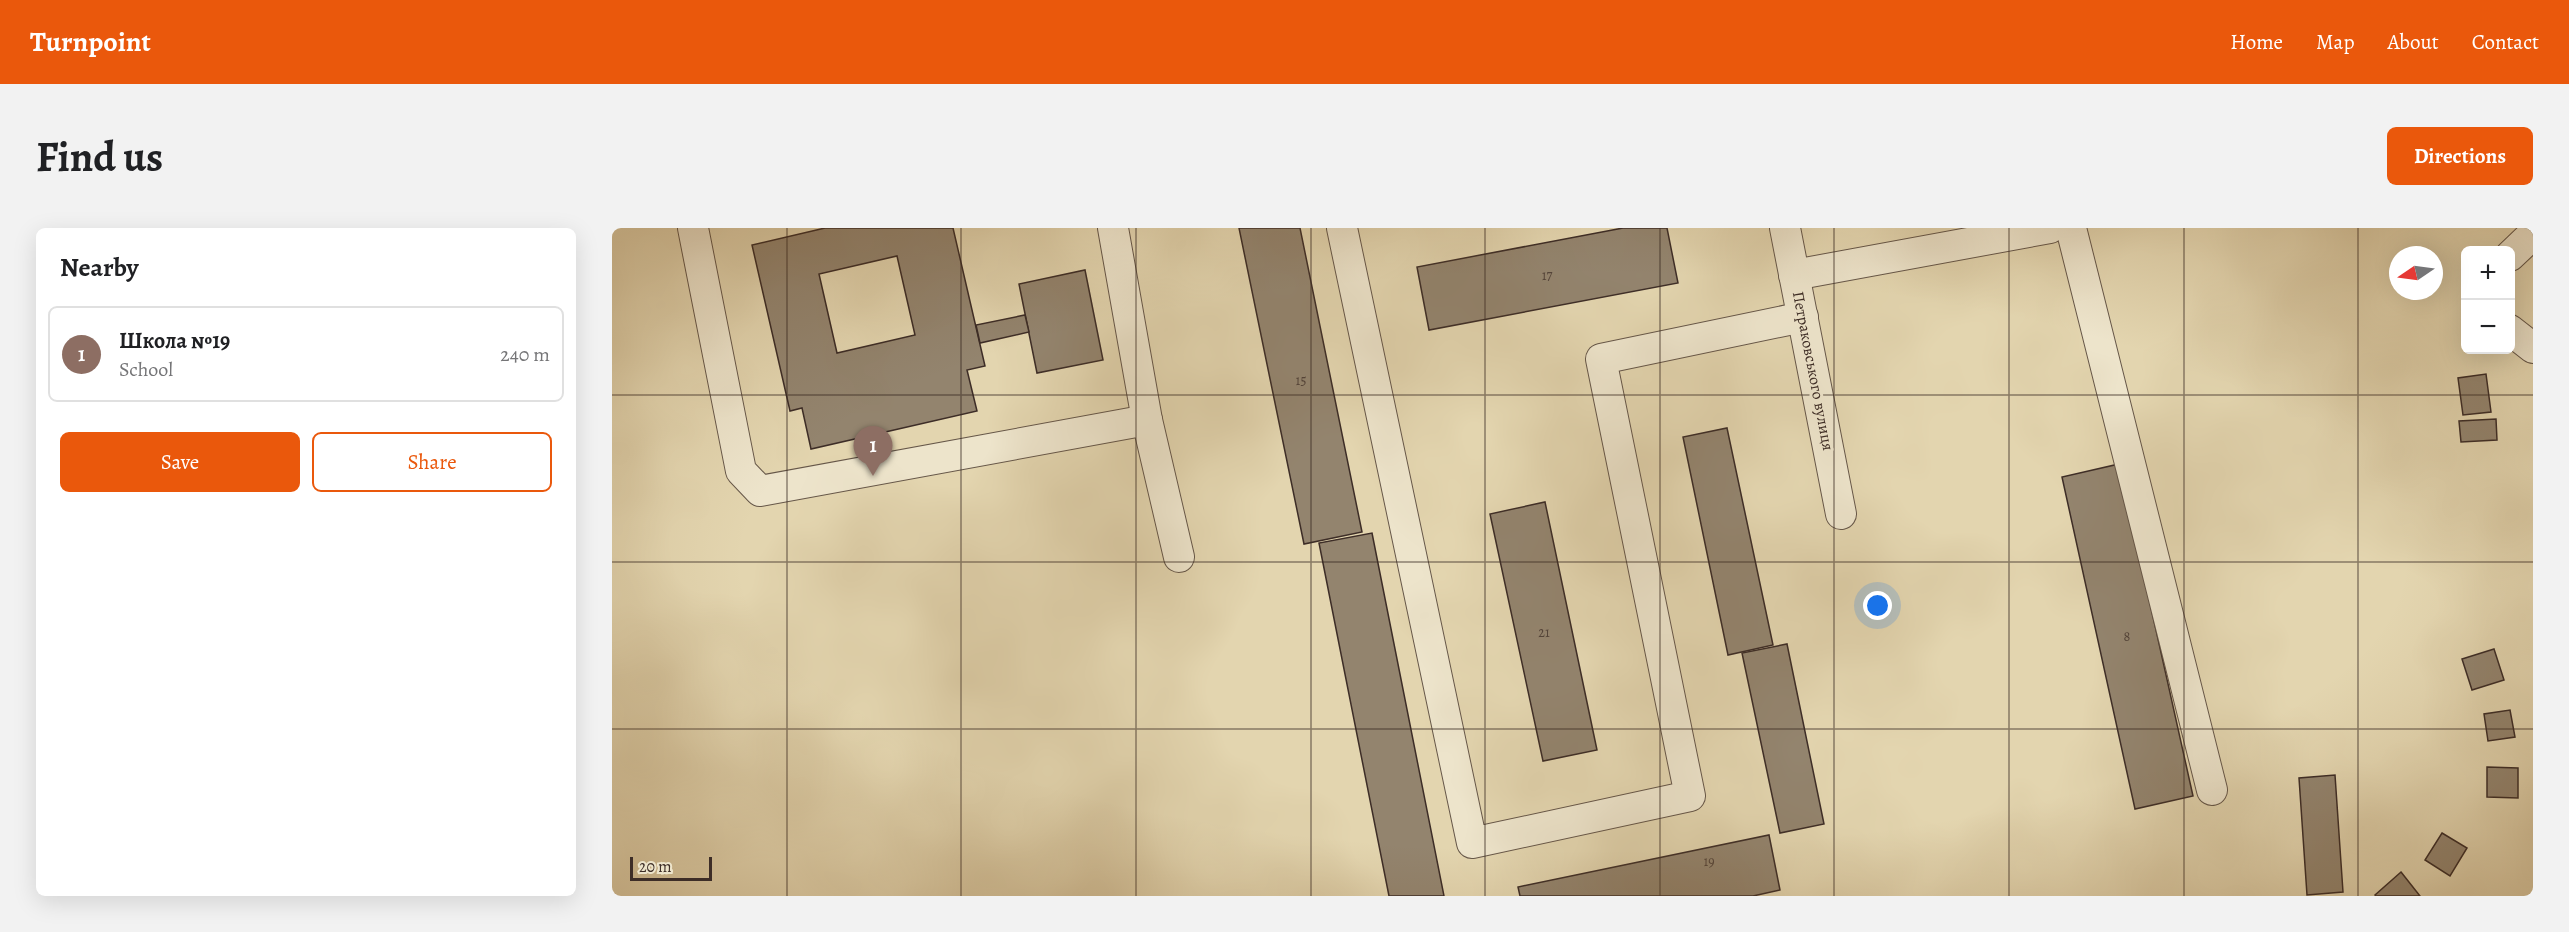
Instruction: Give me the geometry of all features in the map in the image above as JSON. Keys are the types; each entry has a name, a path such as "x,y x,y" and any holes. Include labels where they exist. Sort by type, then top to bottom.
{"street":[{"path":"693,228 741,471 760,491 1147,420"},
{"path":"1113,228 1147,420 1179,557"},
{"path":"1342,228 1472,843 1690,796 1601,359 1803,317"},
{"name":"Петраковського вулиця","path":"1785,228 1841,514"},
{"path":"1794,275 2050,228"},
{"path":"2071,228 2212,790"},
{"path":"2515,252 2533,234"},
{"path":"2515,333 2533,348"}],"building":[{"path":"825,228 953,228 985,366 967,370 977,411 811,449 802,408 790,411 752,245","holes":["897,256 915,335 837,353 819,274"]},
{"path":"1239,228 1300,228 1362,532 1304,544"},
{"path":"1623,228 1667,228 1678,283 1429,330 1417,267"},
{"path":"1085,270 1103,360 1037,373 1019,284"},
{"path":"1025,315 1029,332 980,343 976,325"},
{"path":"2486,374 2491,412 2463,415 2458,378"},
{"path":"2496,419 2497,440 2461,442 2459,421"},
{"path":"1727,428 1773,645 1728,655 1683,437"},
{"path":"2119,464 2193,796 2135,809 2062,477"},
{"path":"1545,502 1597,750 1543,761 1490,514"},
{"path":"1372,533 1444,896 1389,896 1319,543"},
{"path":"1787,644 1824,824 1780,833 1742,653"},
{"path":"2494,649 2504,680 2472,690 2462,659"},
{"path":"2510,710 2515,737 2488,741 2484,714"},
{"path":"2487,767 2518,768 2518,798 2487,797"},
{"path":"2335,775 2343,892 2307,895 2299,778"},
{"path":"2442,833 2467,848 2450,876 2425,860"},
{"path":"1769,835 1780,890 1753,896 1520,896 1518,887"},
{"path":"2401,872 2420,896 2375,895"}],"place":[{"name":"Школа №19","path":"873,476"}]}
